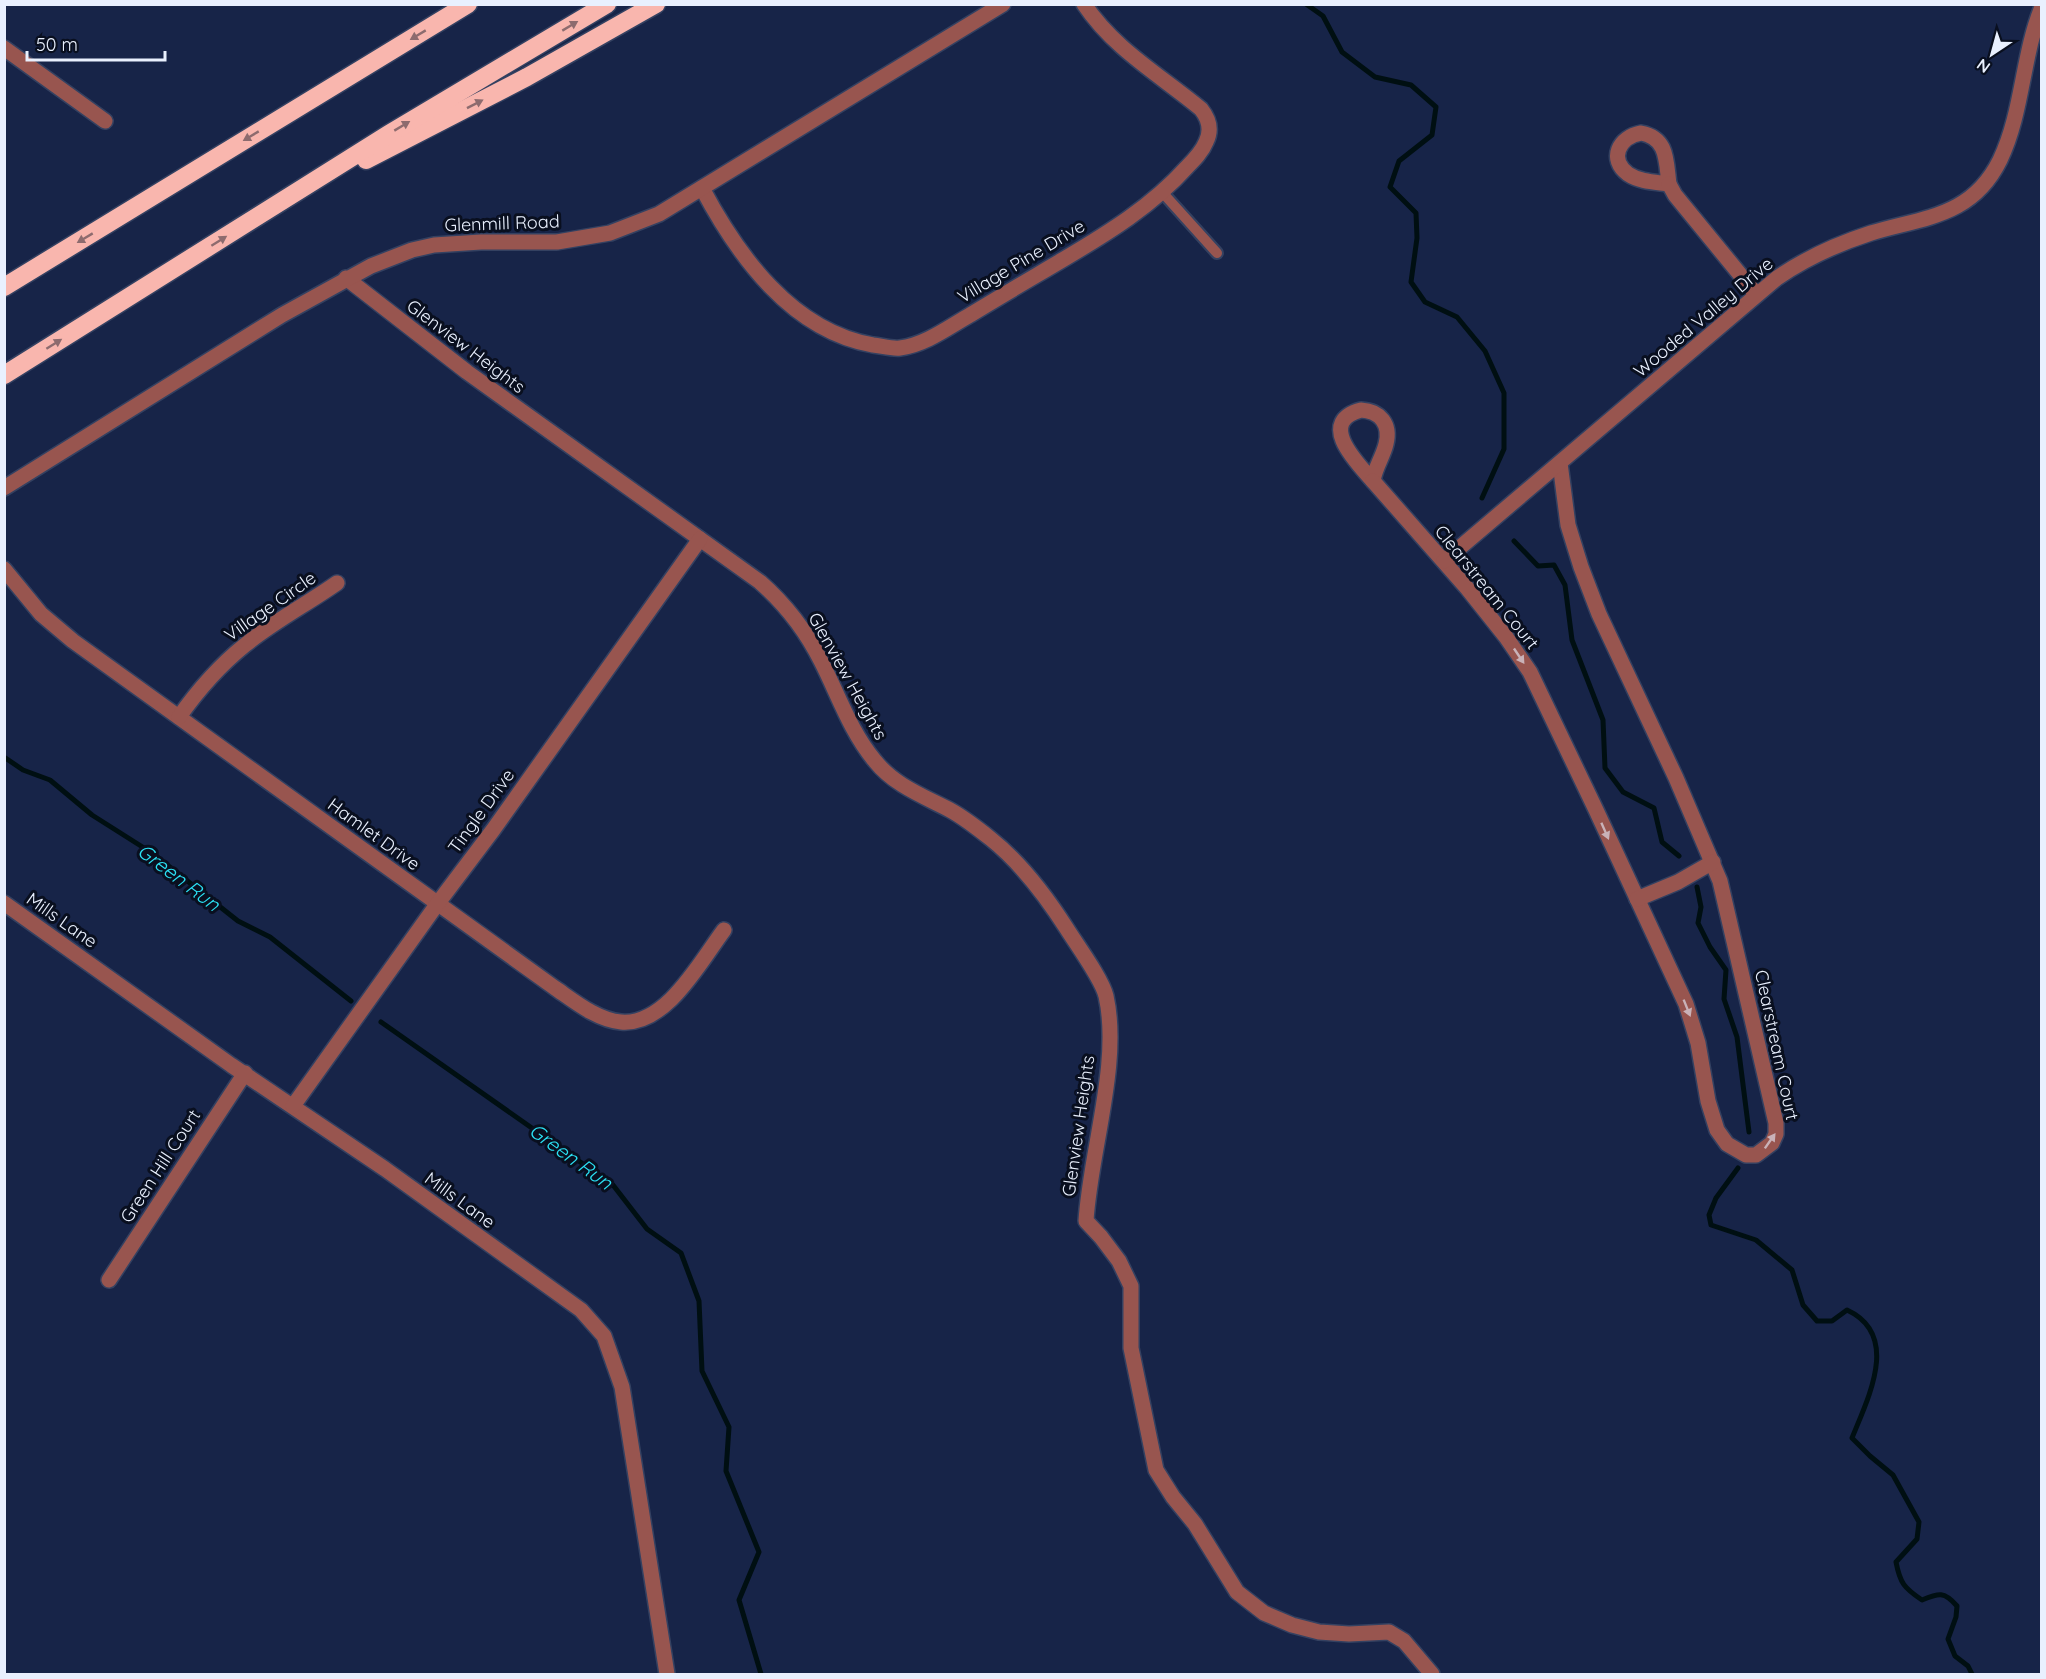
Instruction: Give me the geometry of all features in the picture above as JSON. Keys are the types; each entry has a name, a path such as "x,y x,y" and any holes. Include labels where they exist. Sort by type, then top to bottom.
{"highway":[{"path":"4,287 468,4"},
{"path":"4,375 389,134 607,4"},
{"path":"255,218 527,77 656,4"}],"street":[{"name":"Glenmill Road","path":"4,488 282,315 346,278 412,250 434,245 481,242 557,242 610,233 659,214 1003,4"},
{"name":"Village Pine Drive","path":"702,188 716,214 751,266 781,297 818,325 858,342 900,348 936,335 1129,218 1162,192 1200,153 1207,141 1209,129 1207,117 1201,109 1119,46 1096,22 1084,4"},
{"name":"Wooded Valley Drive","path":"1444,561 1777,278 1813,255 1872,233 1937,216 1964,203 1977,193 1999,162 2007,144 2029,43 2042,7"},
{"path":"4,48 105,121"},
{"path":"1669,184 1675,195 1756,294"},
{"name":"Glenview Heights","path":"346,278 467,372 775,595 800,626 821,660 861,742 889,777 952,812 990,838 1028,874 1059,917 1106,994 1109,1036 1106,1088 1088,1188 1086,1221 1119,1261 1131,1286 1131,1348 1156,1470 1173,1497 1195,1524 1238,1592 1264,1613 1292,1625 1319,1632 1349,1634 1389,1632 1404,1641 1432,1674"},
{"name":"Clearstream Court","path":"1373,481 1467,588 1506,637 1530,672 1693,1024 1712,1117 1717,1130 1727,1144 1746,1155 1756,1155 1772,1143 1776,1134 1776,1123 1720,881 1676,777 1599,614 1581,567 1568,525 1560,463"},
{"name":"Tingle Drive","path":"293,1106 700,539"},
{"name":"Hamlet Drive","path":"4,569 41,614 73,642 589,1011 620,1022 649,1017 662,1010 724,930"},
{"name":"Village Circle","path":"179,717 195,695 246,644 337,583"},
{"path":"1637,899 1678,882 1713,862"},
{"name":"Mills Lane","path":"4,903 581,1310 604,1336 622,1387 667,1674"},
{"name":"Green Hill Court","path":"109,1280 245,1073"}],"lane":[{"path":"1162,192 1217,253"}],"waterway":[{"path":"1306,4 1323,16 1342,52 1375,77 1411,85 1436,107 1432,135 1399,161 1390,187 1416,213 1417,238 1411,282 1425,302 1457,317 1485,351 1504,393 1504,449 1482,498"},
{"path":"1514,541 1538,566 1554,565 1565,585 1572,640 1603,720 1605,768 1623,792 1654,808 1662,842 1679,856"},
{"name":"Green Run","path":"4,757 23,770 50,780 92,815 152,853 238,921 270,937 351,1001"},
{"path":"1697,887 1701,907 1698,923 1710,947 1726,970 1724,999 1737,1037 1749,1132"},
{"name":"Green Run","path":"381,1022 613,1185 647,1229 681,1253 699,1301 702,1371 729,1427 726,1471 759,1552 739,1600 761,1674"},
{"path":"1738,1168 1716,1198 1709,1215 1711,1225 1756,1240 1792,1270 1803,1305 1817,1321 1832,1321 1847,1310 1863,1321 1873,1335 1877,1351 1876,1368 1866,1405 1852,1438 1893,1475 1919,1522 1917,1539 1896,1562 1899,1575 1907,1588 1922,1600 1941,1595 1957,1606 1956,1617 1948,1639 1955,1656 1968,1666 1972,1674"}]}
